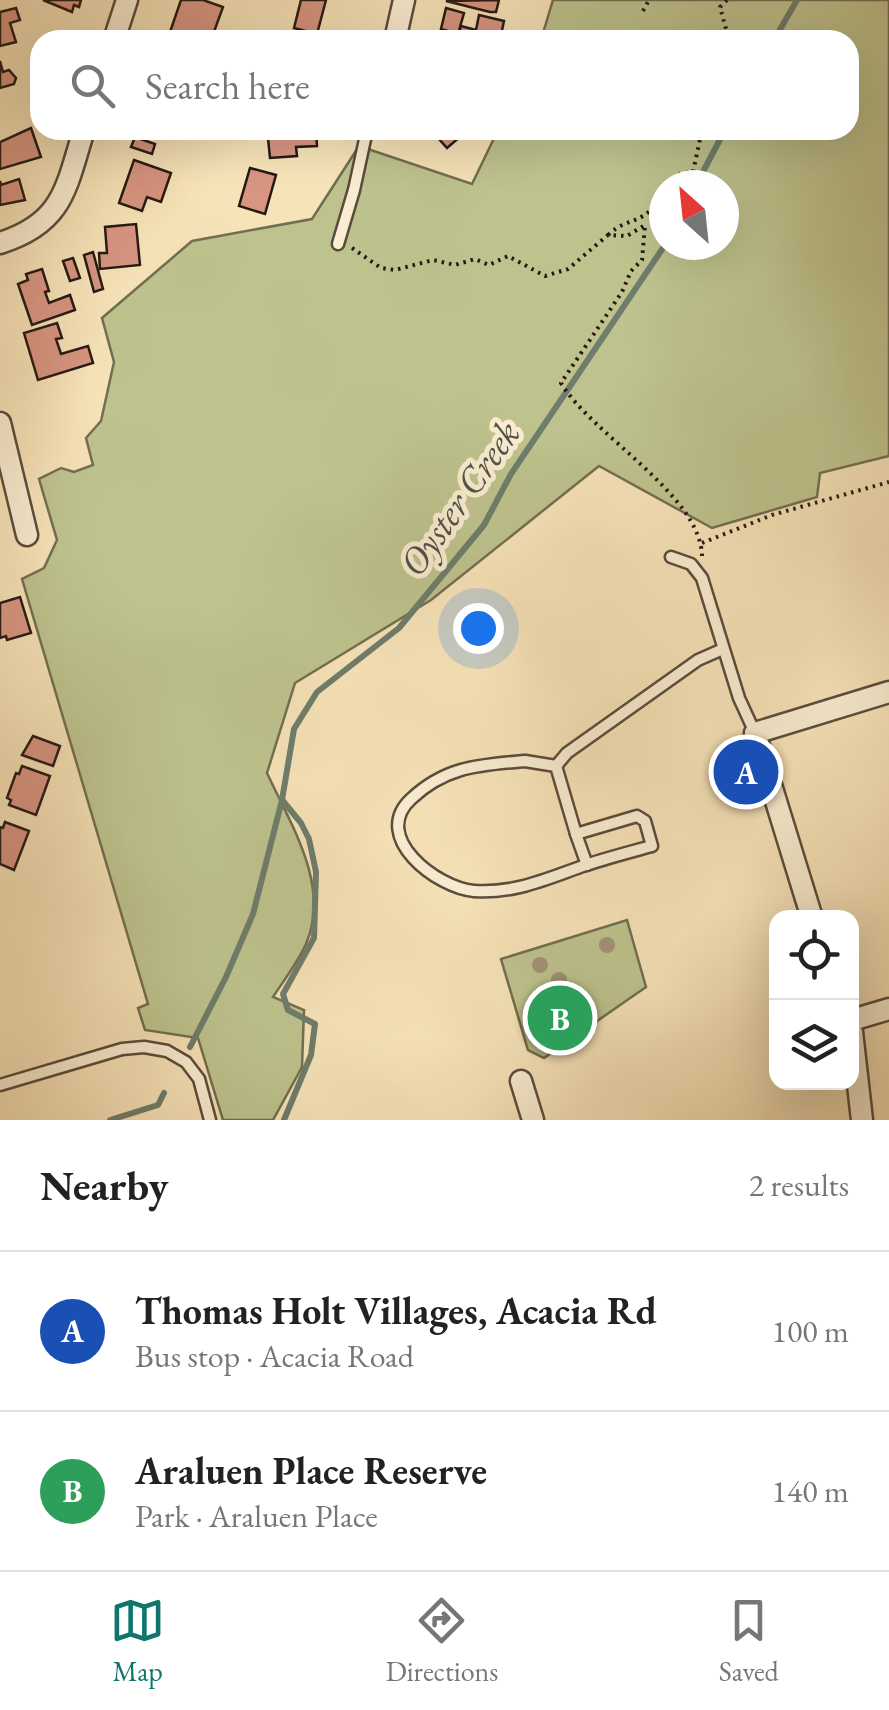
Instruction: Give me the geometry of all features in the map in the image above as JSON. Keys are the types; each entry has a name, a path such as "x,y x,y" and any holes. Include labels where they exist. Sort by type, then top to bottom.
{"street":[{"path":"117,30 126,0"},
{"path":"397,30 404,0"},
{"path":"0,243 30,232 58,206 81,140"},
{"path":"0,423 27,536"},
{"path":"810,910 755,732 889,692"},
{"path":"859,1018 889,1009"},
{"path":"521,1081 533,1120"},
{"path":"859,1090 862,1120"}],"lane":[{"path":"338,244 364,140"},
{"path":"671,557 691,564 702,578 755,732"},
{"path":"556,766 567,753 684,670 723,648"},
{"path":"556,766 537,761 461,768 412,797 400,813 398,829 412,858 422,868 466,890 514,890 652,846 645,821 637,816 576,834"},
{"path":"556,766 586,865"},
{"path":"0,1086 133,1046 152,1048 177,1056 199,1079 210,1120"}],"path":[{"path":"643,11 649,0"},
{"path":"726,30 720,6 727,0"},
{"path":"693,170 700,140"},
{"path":"338,244 363,254 381,268 395,270 433,260 455,265 475,259 489,264 508,256 545,276 568,269 615,228 639,221 649,212"},
{"path":"608,235 627,236 645,224 642,260 631,271 622,292 562,384 578,409 642,462 694,526 702,543 702,578"},
{"path":"702,543 772,515 889,482"}],"green space":[{"path":"553,0 889,0 889,456 820,473 817,497 712,528 599,466 431,600 295,683 267,773 305,856 314,900 306,944 273,997 304,1010 302,1067 273,1120 223,1120 198,1038 145,1030 138,1008 148,1004 22,579 44,568 57,540 39,479 61,468 74,472 93,465 86,438 101,421 114,362 102,318 192,241 312,219 359,146 472,184 493,140 859,140 859,30 544,30"},
{"path":"627,920 646,987 544,1058 528,1050 501,959"}],"building":[{"path":"43,0 81,0 72,12"},
{"path":"181,0 203,0 223,7 215,30 171,30"},
{"path":"301,0 326,0 318,30 294,28"},
{"path":"499,0 496,12 446,1"},
{"path":"16,8 20,20 10,23 16,42 0,46 0,12"},
{"path":"446,8 464,13 459,30 441,29"},
{"path":"479,15 504,21 502,30 476,30"},
{"path":"0,61 3,72 9,70 16,78 14,84 0,88"},
{"path":"30,128 30,140 35,140 41,157 0,169 0,142"},
{"path":"134,140 155,144 152,154 131,147"},
{"path":"268,140 317,140 317,146 296,147 297,156 270,158"},
{"path":"440,140 456,140 447,148"},
{"path":"134,160 171,173 161,202 147,197 142,211 119,203"},
{"path":"250,168 276,175 265,214 239,206"},
{"path":"19,179 25,200 0,205 0,181 1,185"},
{"path":"136,224 140,265 100,269 99,253 107,253 105,227"},
{"path":"93,252 103,289 94,292 84,255"},
{"path":"73,258 80,278 70,281 63,261"},
{"path":"42,269 49,303 70,295 75,310 32,325 18,284 28,280 26,274"},
{"path":"57,323 62,338 56,339 61,354 88,346 93,363 38,380 24,333"},
{"path":"20,597 31,633 7,640 6,636 0,638 0,603"},
{"path":"33,736 60,746 53,766 22,755"},
{"path":"22,766 50,776 36,815 9,805 11,800 7,798"},
{"path":"5,822 29,831 14,870 0,864 0,827"}],"waterway":[{"name":"Oyster Creek","path":"780,30 797,0"},
{"name":"Oyster Creek","path":"704,170 720,140"},
{"name":"Oyster Creek","path":"190,1047 253,914 282,800 294,729 317,692 399,628 484,525 511,474 655,260"},
{"path":"283,801 309,839 316,872 314,938 283,994 288,1010 315,1024 311,1055 284,1120"},
{"path":"110,1120 158,1105 164,1093"}],"place":[{"name":"Thomas Holt Villages, Acacia Rd","path":"746,772"},
{"name":"Araluen Place Reserve","path":"560,1018"}]}
